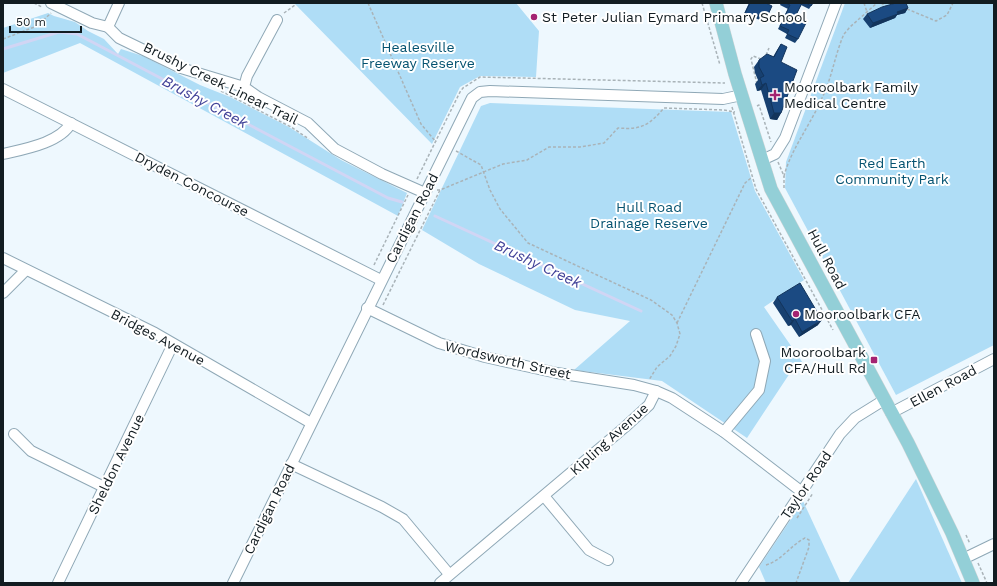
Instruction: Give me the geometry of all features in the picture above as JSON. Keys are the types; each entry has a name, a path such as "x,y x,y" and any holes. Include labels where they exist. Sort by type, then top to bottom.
{"main road":[{"name":"Hull Road","path":"716,3 718,18 762,160 777,202 911,450 963,559 972,583"}],"street":[{"path":"51,3 92,23 108,27 119,38 186,70 244,87 258,97 308,123 335,149 382,174 425,193"},
{"path":"108,27 119,3"},
{"path":"762,160 775,154 785,138 836,3"},
{"path":"244,87 247,76 277,20"},
{"name":"Dryden Concourse","path":"3,89 381,280"},
{"name":"Cardigan Road","path":"233,583 367,308 472,98 480,92 490,91 723,99 742,95"},
{"path":"3,154 31,147 61,135 71,123"},
{"name":"Bridges Avenue","path":"3,258 155,333 311,423"},
{"path":"3,293 26,270"},
{"name":"Wordsworth Street","path":"367,308 439,343 485,357 557,373 652,390"},
{"path":"724,432 759,390 765,361 756,334"},
{"name":"Sheldon Avenue","path":"58,583 173,344"},
{"name":"Ellen Road","path":"891,413 994,359"},
{"name":"Kipling Avenue","path":"440,583 649,405 652,390 672,398 724,432 802,492"},
{"name":"Taylor Road","path":"741,583 840,434 855,418 884,400"},
{"path":"14,434 31,451 104,487"},
{"path":"291,464 382,507 403,519 449,574"},
{"path":"544,496 589,550 608,560"},
{"path":"963,559 994,544"}],"path":[{"path":"368,3 421,124 436,142 477,162 485,172 497,205 528,243 651,300 665,309 677,323 680,334 676,346 670,356 656,367 650,375 652,390"},
{"path":"702,3 721,69"},
{"path":"864,3 870,16"},
{"path":"781,169 784,176 789,162 812,121 827,88 844,34 877,3"},
{"path":"880,3 884,5 885,9"},
{"path":"904,6 920,16 936,21 946,15 953,3"},
{"path":"277,20 295,5"},
{"path":"3,39 37,26 51,13 54,15"},
{"path":"758,87 750,59 753,56 764,61 769,48"},
{"path":"723,76 726,87"},
{"path":"415,182 460,92 463,88 480,77 725,83"},
{"name":"Brushy Creek Linear Trail","path":"215,89 291,127 311,140"},
{"path":"756,106 759,105 768,134"},
{"path":"378,314 440,190 503,164 527,160 549,147 580,147 604,143 618,128 635,130 652,122 664,108 724,110 736,112"},
{"path":"732,108 733,112"},
{"path":"677,323 745,183 752,178"},
{"path":"370,274 408,200 409,193"},
{"path":"796,518 810,500 816,488 808,483"},
{"path":"766,561 765,565 771,564 798,542 806,538 809,540 810,546 796,583"}],"green space":[{"name":"Healesville Freeway Reserve","path":"294,3 516,3 539,31 536,77 480,76 460,87 432,144"},
{"name":"Red Earth Community Park","path":"845,3 994,3 994,345 896,395 785,188 786,162"},
{"path":"48,13 75,22 104,39 118,54 121,49 143,56 200,85 230,97 289,127 341,160 407,193 398,216 80,43 3,73 3,28"},
{"name":"Hull Road Drainage Reserve","path":"490,103 731,112 755,191 804,280 764,307 805,366 790,373 747,438 662,381 574,370 630,321 575,310 479,264 422,230 481,106"},
{"path":"916,479 962,583 848,583"},
{"path":"803,501 841,583 766,583 759,567"}],"building":[{"path":"750,3 766,3 772,6 766,19 757,14 755,18 745,13"},
{"path":"785,3 802,3 796,15 807,21 798,39 787,34 789,30 780,26 790,5"},
{"path":"806,3 813,3 811,6"},
{"path":"896,3 906,3 908,8 897,12 898,14 873,23 867,14 882,7"},
{"name":"Mooroolbark Family Medical Centre","path":"781,44 787,47 781,62 797,70 781,113 774,113 766,83 762,85 760,78 764,76 759,67 759,60 767,54 774,57"},
{"name":"Mooroolbark CFA","path":"800,283 822,320 802,332 795,319 792,321 777,297"}],"waterway":[{"name":"Brushy Creek","path":"3,49 59,32 77,34 388,198 402,202"},
{"name":"Brushy Creek","path":"435,216 641,311"}],"place":[{"name":"St Peter Julian Eymard Primary School","path":"534,17"},
{"name":"Mooroolbark Family Medical Centre","path":"775,95"},
{"name":"Mooroolbark CFA","path":"796,314"},
{"name":"Mooroolbark CFA/Hull Rd","path":"874,360"}]}
